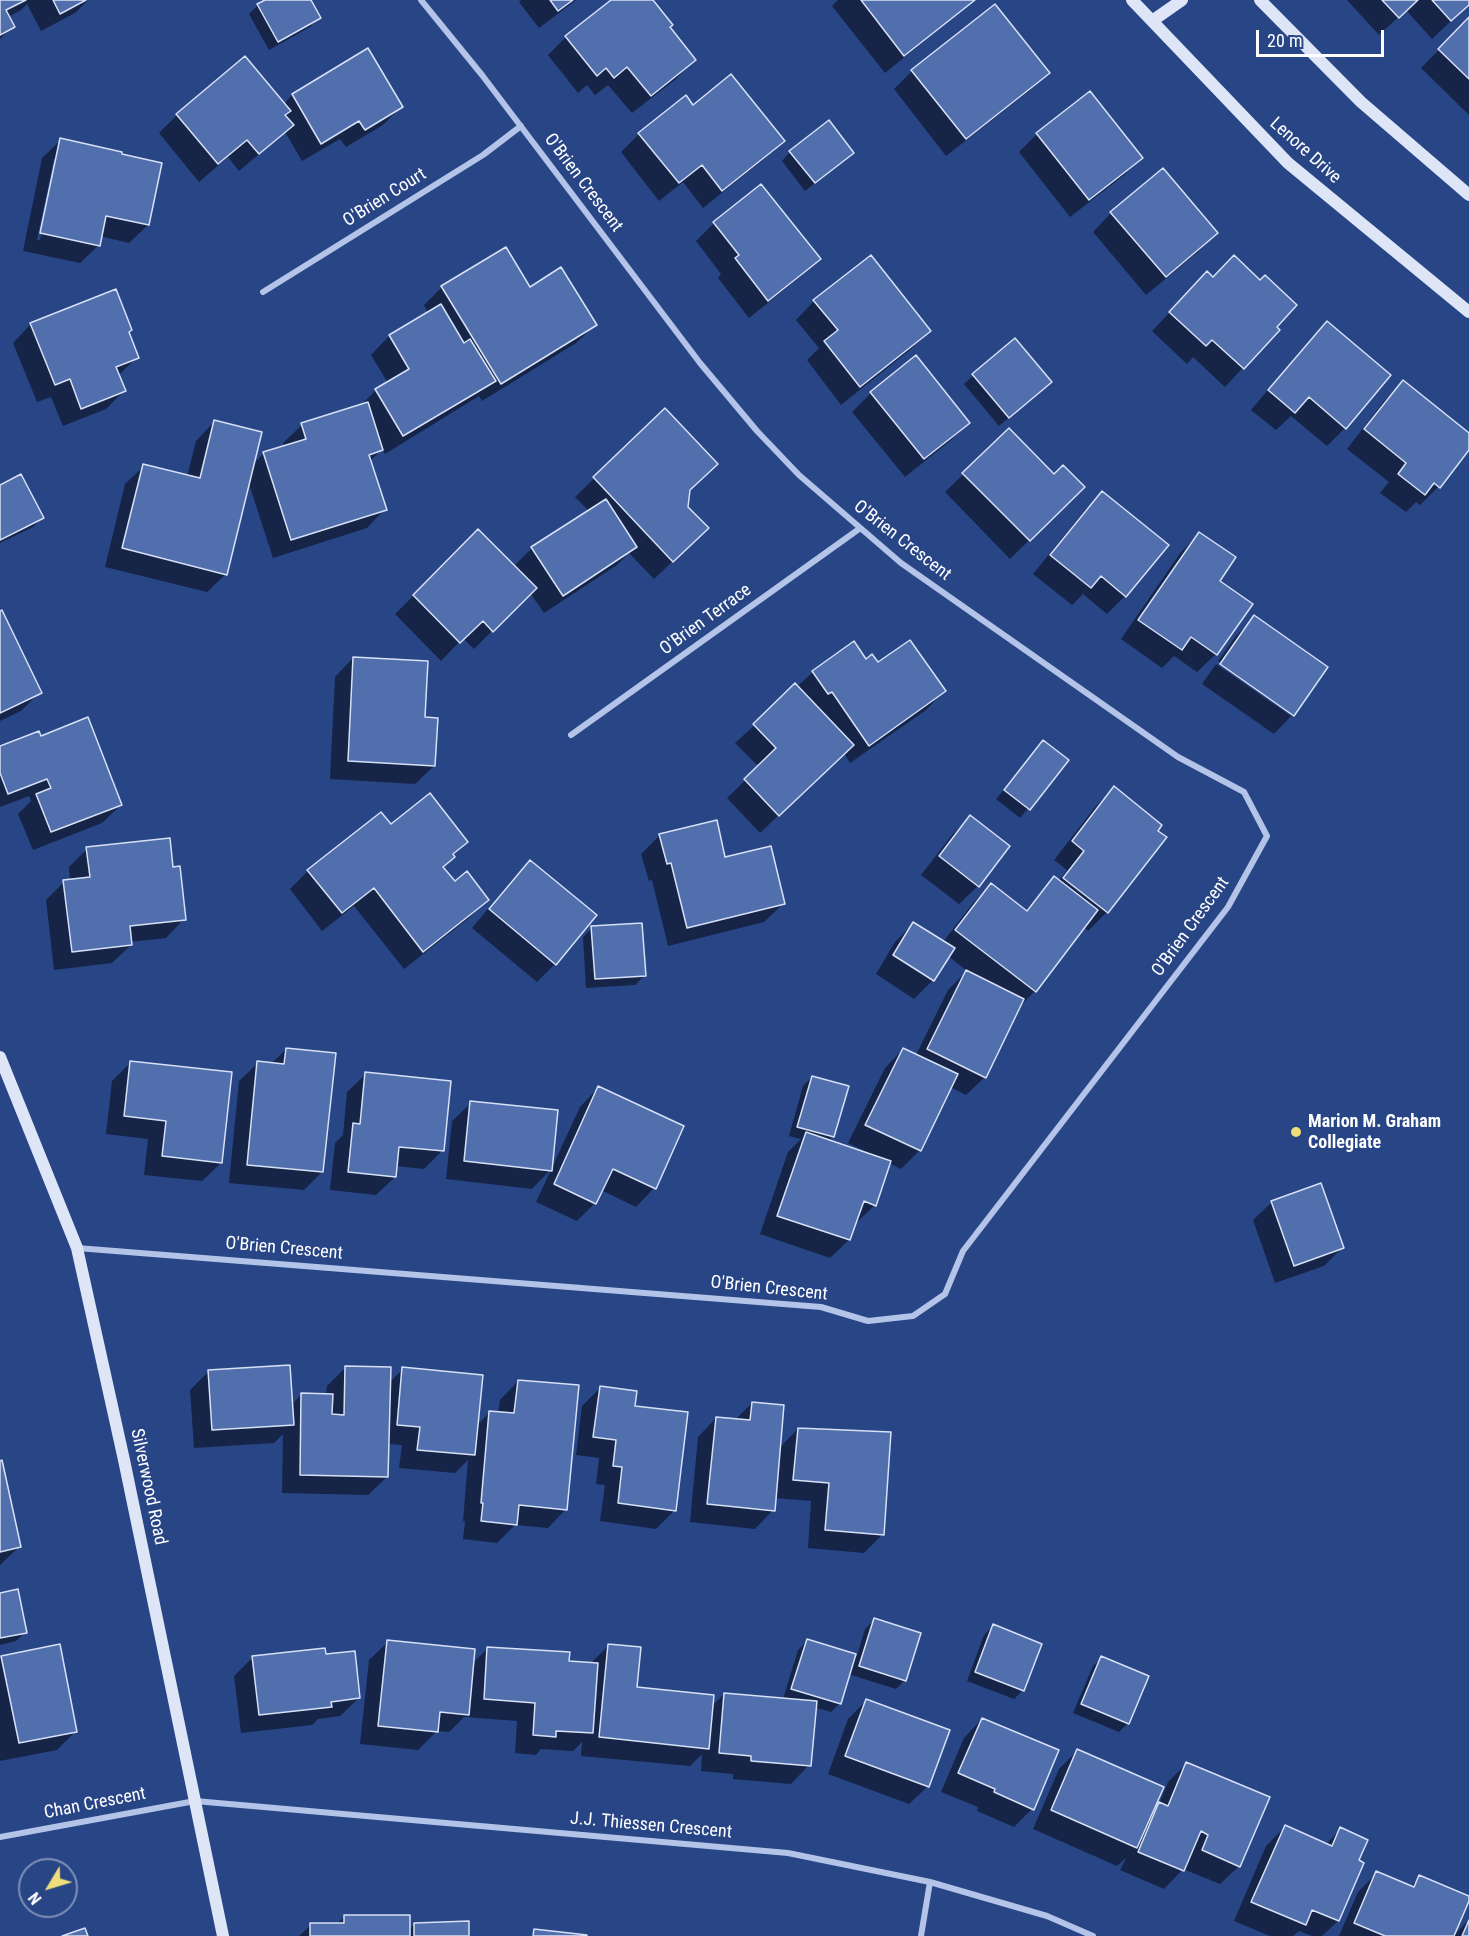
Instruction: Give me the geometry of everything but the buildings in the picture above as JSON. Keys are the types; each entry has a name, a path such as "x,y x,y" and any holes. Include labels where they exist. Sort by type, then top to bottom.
{"street":[{"name":"O'Brien Crescent","path":"77,1248 821,1307 868,1321 913,1316 945,1294 963,1251 1228,907 1267,836 1244,792 1178,757 901,563 799,475 757,431 700,363 521,126 421,0"},
{"name":"Lenore Drive","path":"1132,0 1288,163 1469,312"},
{"path":"1152,21 1182,0"},
{"path":"1260,0 1361,102 1469,195"},
{"name":"O'Brien Court","path":"262,292 483,155 521,126"},
{"name":"O'Brien Terrace","path":"571,735 859,529"},
{"name":"Silverwood Road","path":"0,1057 77,1248 124,1460 223,1936"},
{"name":"Chan Crescent","path":"0,1837 195,1801"},
{"name":"J.J. Thiessen Crescent","path":"195,1801 788,1853 930,1882 1047,1916 1093,1936"},
{"path":"921,1936 930,1882"}],"place":[{"name":"Marion M. Graham Collegiate","path":"1296,1132"}]}
